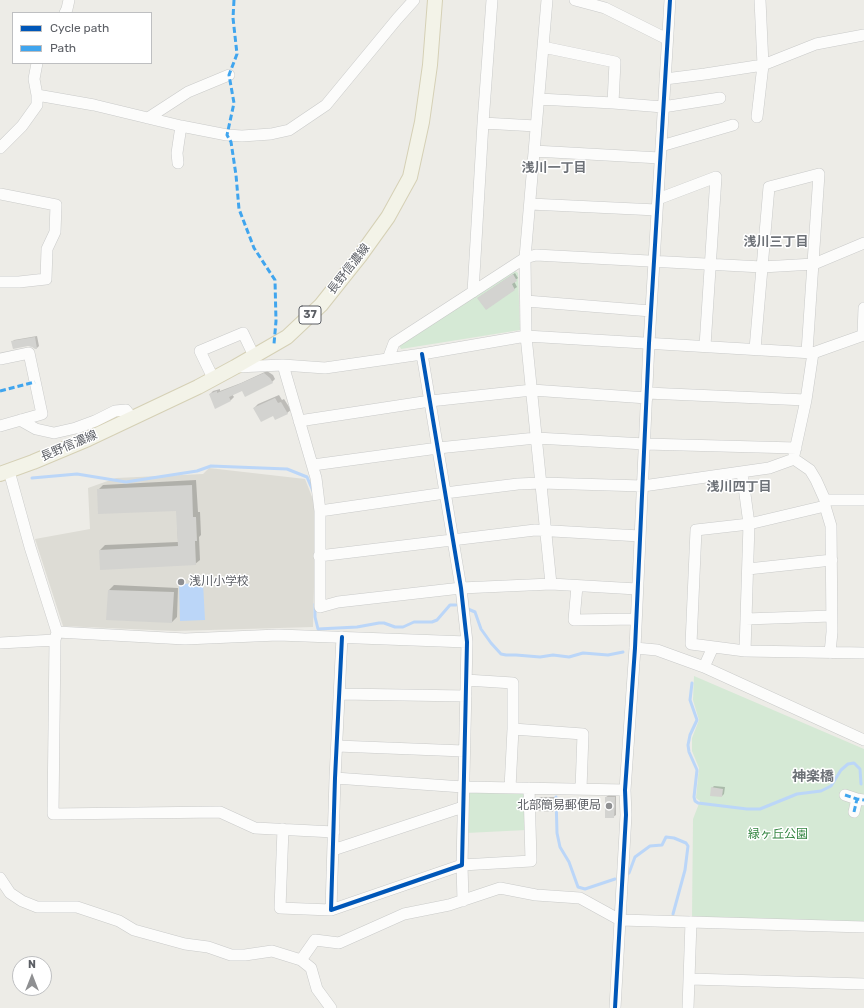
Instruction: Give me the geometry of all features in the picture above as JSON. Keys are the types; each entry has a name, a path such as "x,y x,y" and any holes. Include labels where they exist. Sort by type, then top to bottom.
{"main road":[{"name":"長野信濃線","path":"4,472 88,438 132,418 235,367 287,337 321,305 360,256 388,217 410,177 422,122 430,65 435,0"}],"street":[{"path":"66,12 69,0"},
{"path":"37,95 94,105 181,126 242,136 271,134 289,130 326,106 414,0"},
{"path":"474,292 483,123 492,0"},
{"path":"547,0 525,258 526,336 551,584"},
{"path":"575,0 606,8 668,39"},
{"path":"615,1008 626,815 625,790 635,648 649,343 670,0"},
{"path":"757,117 763,65 760,0"},
{"path":"665,79 763,65 816,44 864,35"},
{"path":"543,47 615,62 613,103"},
{"path":"0,148 22,126 37,105 34,79 37,64"},
{"path":"148,118 188,92 229,76"},
{"path":"539,99 663,107 720,98"},
{"path":"483,123 536,126"},
{"path":"661,146 733,125"},
{"path":"178,163 177,153 181,126"},
{"path":"534,151 660,158"},
{"path":"755,349 769,187 819,174 810,353 806,400 794,459"},
{"path":"658,199 716,177 705,346"},
{"path":"0,194 56,205 55,232 47,249 46,279 19,282 0,281"},
{"path":"530,204 657,210"},
{"path":"388,358 394,343 525,258 536,255 762,267 814,264 864,243"},
{"path":"526,301 651,311"},
{"path":"235,367 283,365 325,368 422,354 526,336 810,353 863,335 864,308"},
{"path":"214,378 200,352 243,333 254,356"},
{"path":"0,359 28,353 42,414 0,426"},
{"path":"422,354 461,588 468,642 463,787 463,901"},
{"path":"283,365 316,478 320,511 320,607 338,602 461,588 551,584 637,589"},
{"path":"299,421 430,401 532,390 806,400"},
{"path":"20,420 36,429 54,433 76,428 95,421 114,411 126,410 132,418"},
{"path":"313,466 438,448 536,438 645,444 796,448"},
{"path":"320,511 518,484 541,483 643,486 769,468 794,459"},
{"path":"794,459 810,470 816,480 825,503 831,526 832,632 830,653"},
{"path":"4,472 30,548 56,636 52,814 220,812 255,828 334,832"},
{"path":"742,472 749,524 746,651"},
{"path":"864,500 825,503 749,524 696,530 691,644 746,651 864,653"},
{"path":"319,556 535,530 640,536"},
{"path":"748,570 832,560"},
{"path":"576,586 574,620 636,619"},
{"path":"746,619 831,616"},
{"path":"0,643 56,636 185,639 278,635 468,642"},
{"path":"331,910 335,778 342,637"},
{"path":"704,667 713,647"},
{"path":"635,648 657,650 704,667 864,740"},
{"path":"466,680 513,683 513,729 510,788"},
{"path":"340,694 466,696"},
{"path":"513,729 583,734 581,789"},
{"path":"337,746 464,751"},
{"path":"335,778 463,787 625,790"},
{"path":"284,829 280,908 331,910 462,865 531,861 529,788"},
{"path":"845,795 860,800 854,812"},
{"path":"333,850 463,807"},
{"path":"0,878 10,893 22,901 37,907 77,908 120,921 134,930 185,944 208,947 231,955 245,955 272,951 301,960 311,968 317,989 331,1008"},
{"path":"301,960 315,940 339,943 404,914 449,905 500,888 536,895 580,898 620,920 864,927"},
{"path":"688,1008 691,922"},
{"path":"690,979 864,984"}],"shaded area":[{"name":"浅川小学校","path":"209,468 305,479 316,507 313,627 175,631 63,626 35,539 90,529 88,488 116,478 203,474"}],"green space":[{"path":"514,270 518,273 520,330 401,349 400,343"},
{"name":"緑ヶ丘公園","path":"694,676 864,749 864,923 692,917 693,819 700,801 696,798 699,768 692,751 692,738 699,720 693,700"},
{"path":"465,789 527,789 527,830 466,833"}],"water":[{"path":"203,583 205,620 180,621 179,584"}],"building":[{"path":"513,274 517,281 512,284 515,290 486,310 477,298"},
{"path":"35,337 37,349 28,346 13,349 11,341"},
{"path":"264,373 273,383 245,397 242,391 229,397 231,401 215,409 209,394 217,391 217,393"},
{"path":"275,398 278,403 281,402 288,414 275,420 273,416 261,422 253,408"},
{"path":"192,485 193,517 196,517 196,565 100,570 99,550 178,546 176,511 98,514 97,489"},
{"path":"108,590 174,592 172,623 106,620"},
{"path":"711,787 723,789 722,797 710,796"},
{"path":"605,797 615,797 614,818 605,818"},
{"path":"536,799 553,799 553,812 537,811"}],"waterway":[{"path":"32,478 77,474 126,482 197,471 211,466 287,469 307,477 313,491"},
{"path":"315,604 315,617 318,629 357,627 379,623 384,623 395,627 403,627 414,622 432,622 437,620 450,605 456,605"},
{"path":"468,609 475,612 481,629 501,654 540,657 553,655 569,657 583,653 608,655 623,652"},
{"path":"692,683 690,700 697,720 690,735 688,745 689,752 697,770 694,797 695,801 698,803 747,809 760,809 797,794 821,791 831,786 841,770 848,764 854,763 860,769 861,784"},
{"path":"556,797 557,833 560,847 569,862 578,887 585,889 615,879"},
{"path":"626,874 629,873 635,857 650,846 662,845 666,837 674,838 686,843 688,846 685,870 673,914"}],"marked path":[{"path":"234,0 233,18 237,54 229,75 234,103 227,135 231,142 239,209 254,248 275,280 276,321 274,344"},
{"path":"0,391 35,382"},
{"path":"845,795 864,800"},
{"path":"854,812 857,799"}],"cycle path":[{"path":"615,1008 626,815 625,790 635,648 649,343 670,0"},
{"path":"342,637 335,778 331,910 462,865 467,642 461,588 422,354"}],"place":[{"name":"浅川小学校","path":"181,582"},
{"name":"北部簡易郵便局","path":"609,806"}],"district":[{"name":"浅川一丁目","path":"554,168"},
{"name":"浅川三丁目","path":"776,242"},
{"name":"浅川四丁目","path":"739,487"},
{"name":"神楽橋","path":"813,777"}]}
